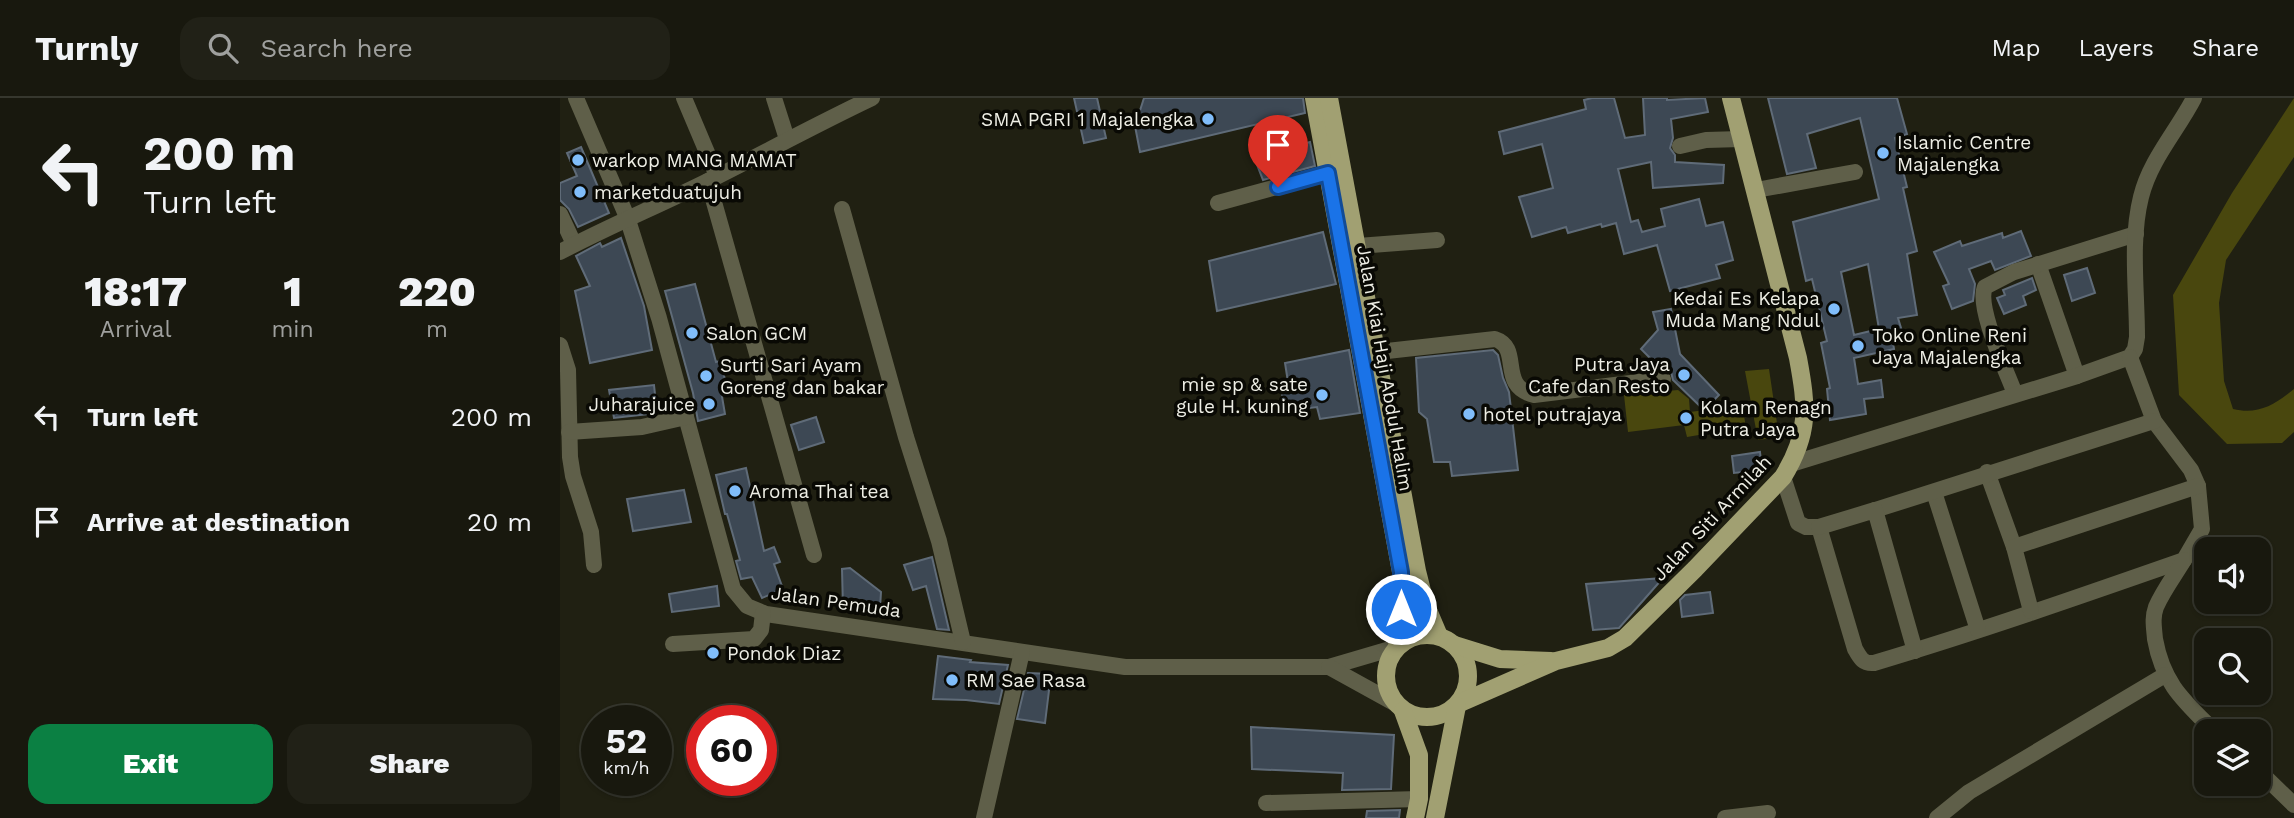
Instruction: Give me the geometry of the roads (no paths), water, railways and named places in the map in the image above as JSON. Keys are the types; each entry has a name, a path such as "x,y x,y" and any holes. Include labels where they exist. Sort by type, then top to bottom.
{"main road":[{"name":"Jalan Kiai Haji Abdul Halim","path":"1314,98 1401,572 1397,647"},
{"name":"Jalan Kiai Haji Abdul Halim","path":"1329,98 1417,571 1425,603 1438,636"},
{"name":"Jalan Siti Armilah","path":"1556,661 1608,649 1625,638 1695,569 1787,470 1803,433 1806,401 1798,358 1731,98"},
{"path":"1415,818 1419,799 1419,755 1400,707 1386,686 1387,665 1397,647 1415,636 1438,636 1455,645 1500,659 1556,661"},
{"path":"1436,818 1458,704 1467,689 1469,673 1464,657 1455,645"},
{"path":"1400,707 1422,718 1441,716 1458,704 1556,661"}],"street":[{"name":"Jalan Pemuda","path":"576,98 627,217 659,318 733,589 747,606 762,613 1125,667 1329,667"},
{"path":"684,98 713,178 814,555"},
{"path":"774,98 788,139"},
{"path":"2154,421 1819,527 1806,527 1798,523 1787,470 2130,357 2137,337 2136,234 2141,197 2151,172 2194,98"},
{"path":"560,214 567,248 713,178 863,100"},
{"path":"1680,146 1706,140 1741,139"},
{"path":"1756,190 1855,172"},
{"path":"1218,203 1328,173"},
{"path":"842,209 906,438 939,541 963,642"},
{"path":"2015,394 1988,323 1982,295 1985,288 1995,281 2038,264 2136,234"},
{"path":"1358,246 1437,240"},
{"path":"2038,264 2077,376"},
{"path":"1378,352 1495,339 1505,344 1509,351 1513,380 1524,392 1534,395 1663,379"},
{"path":"560,345 568,370 573,476 591,532 594,565"},
{"path":"2130,357 2154,421 2191,470 2198,486 2202,529 2156,608 2152,621 2157,651 2165,675 2202,719"},
{"path":"569,432 642,428 686,416"},
{"path":"1987,472 2014,547 2031,611"},
{"path":"2014,547 2198,486"},
{"path":"1934,492 1978,630"},
{"path":"1875,510 1915,651"},
{"path":"1819,527 1854,649 1859,658 1867,663 1915,651 2183,560"},
{"path":"673,643 754,639 761,630 762,613"},
{"path":"1329,667 1397,647"},
{"path":"984,818 1022,652"},
{"path":"1329,667 1400,707"},
{"path":"1937,818 1969,792 2165,675"},
{"path":"2271,783 2294,805"},
{"path":"1266,803 1419,799"},
{"path":"1724,818 1768,813"}],"place":[{"name":"SMA PGRI 1 Majalengka","path":"1208,119"},
{"name":"Islamic Centre Majalengka","path":"1883,153"},
{"name":"warkop MANG MAMAT","path":"578,160"},
{"name":"marketduatujuh","path":"580,192"},
{"name":"Kedai Es Kelapa Muda Mang Ndul","path":"1834,309"},
{"name":"Salon GCM","path":"692,333"},
{"name":"Toko Online Reni Jaya Majalengka","path":"1858,346"},
{"name":"Putra Jaya Cafe dan Resto","path":"1684,375"},
{"name":"Surti Sari Ayam Goreng dan bakar","path":"706,376"},
{"name":"mie sp & sate gule H. kuning","path":"1322,395"},
{"name":"Juharajuice","path":"709,404"},
{"name":"hotel putrajaya","path":"1469,414"},
{"name":"Kolam Renagn Putra Jaya","path":"1686,418"},
{"name":"Aroma Thai tea","path":"735,491"},
{"name":"Pondok Diaz","path":"713,653"},
{"name":"RM Sae Rasa","path":"952,680"}]}
